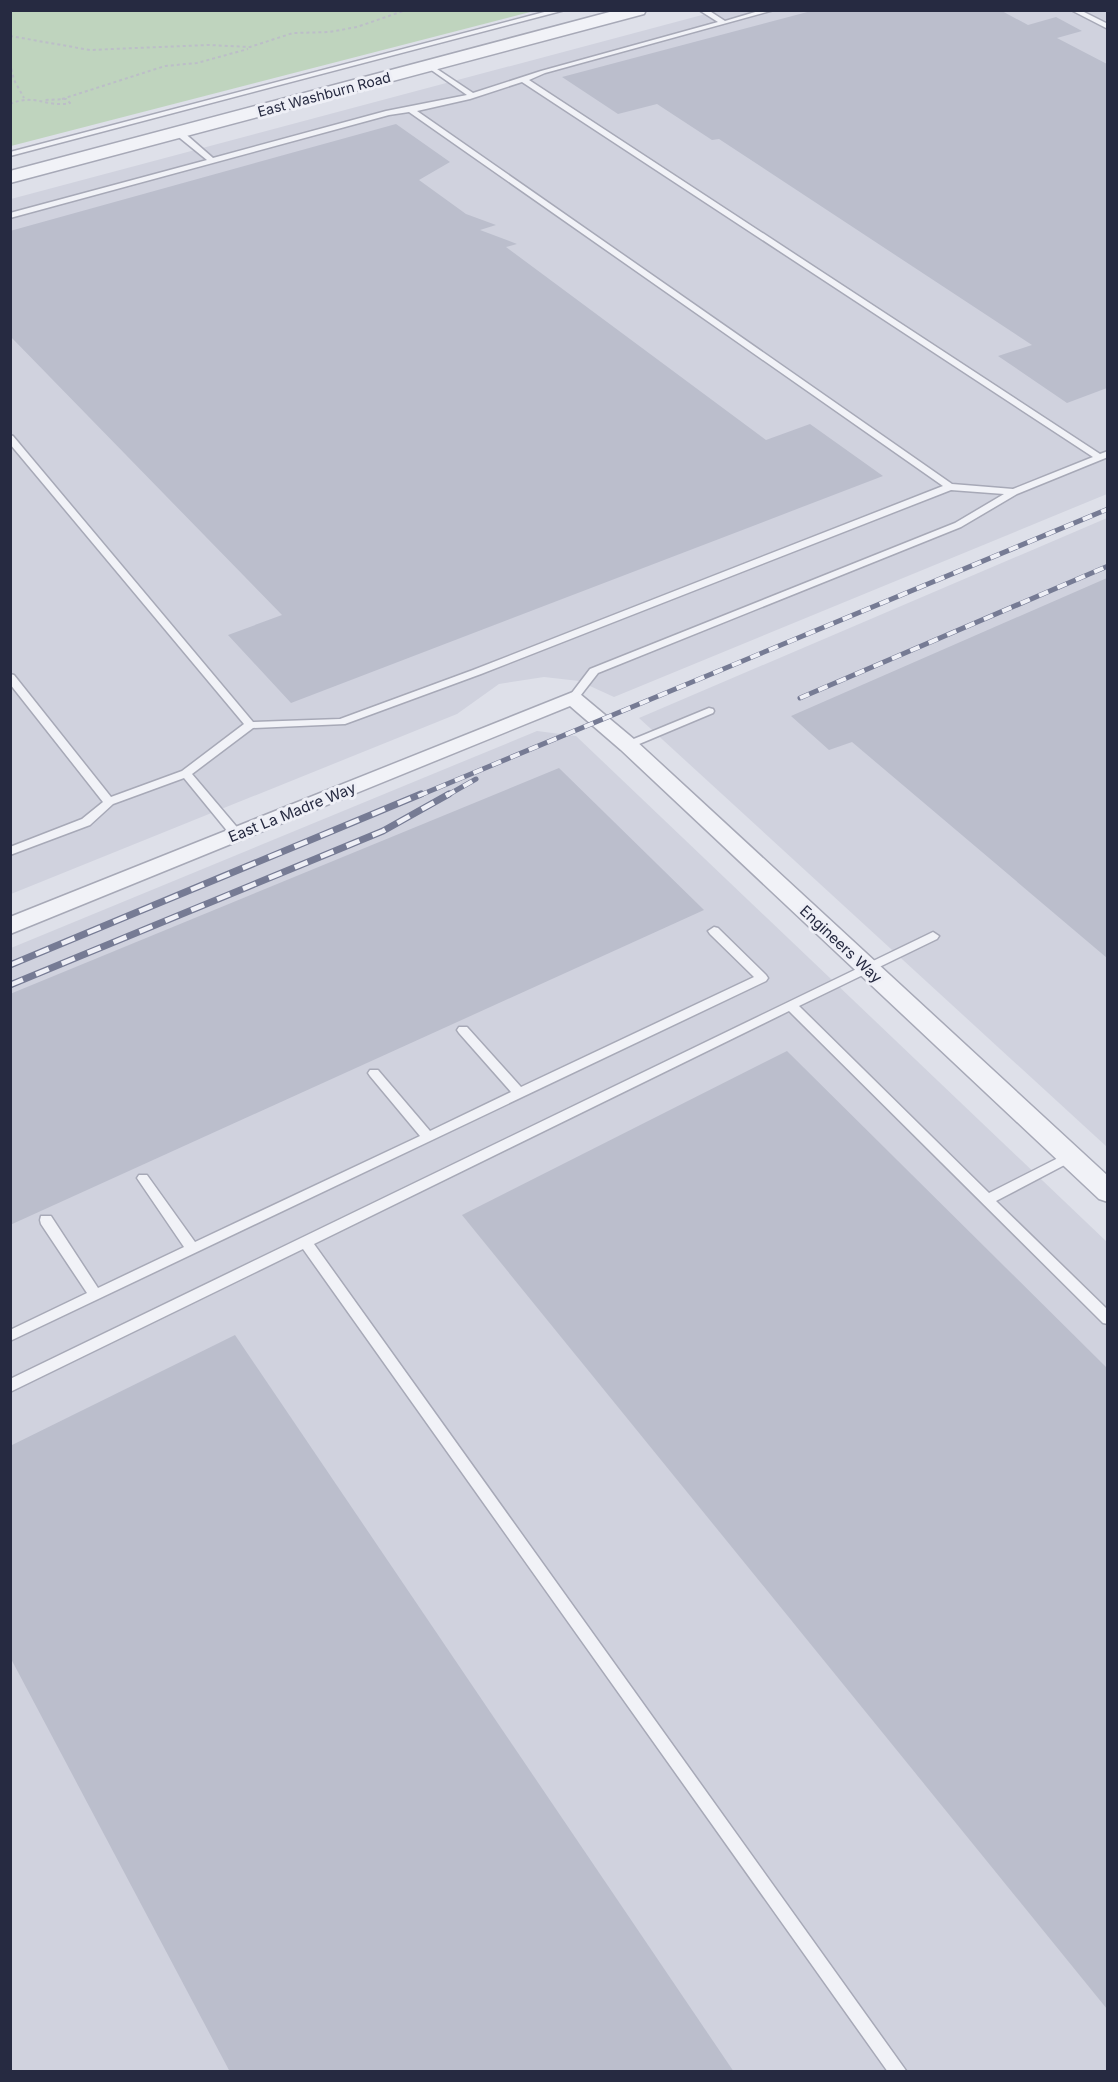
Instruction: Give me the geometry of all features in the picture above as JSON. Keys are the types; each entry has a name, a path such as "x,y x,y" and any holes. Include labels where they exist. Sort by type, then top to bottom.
{"street":[{"name":"East Washburn Road","path":"10,177 638,10"},
{"name":"Engineers Way","path":"573,698 628,745 1107,1192"},
{"name":"East La Madre Way","path":"10,927 573,698"}],"lane":[{"path":"10,154 562,10"},
{"path":"702,10 724,23"},
{"path":"10,216 389,113 411,110 524,80 543,72 771,10"},
{"path":"1074,10 1107,27"},
{"path":"429,66 470,94"},
{"path":"524,80 1104,456"},
{"path":"411,110 950,487"},
{"path":"178,132 213,162"},
{"path":"10,438 250,725"},
{"path":"573,698 594,671 958,525 1014,492 1104,456"},
{"path":"10,851 86,822 109,802 186,773 250,725 340,722 477,672 950,487 1014,492"},
{"path":"10,677 109,802"},
{"path":"628,745 709,711"},
{"path":"186,773 237,835"},
{"path":"10,1336 762,978 714,931"},
{"path":"10,1386 933,936"},
{"path":"791,1006 1107,1319"},
{"path":"463,1030 519,1094"},
{"path":"374,1073 428,1137"},
{"path":"987,1200 1070,1156"},
{"path":"143,1178 193,1249"},
{"path":"46,1220 96,1296"},
{"path":"305,1242 899,2072"}],"path":[{"path":"10,104 24,98 62,99 159,68 197,63 293,33 329,32 357,27 406,10"},
{"path":"10,36 90,50 208,45 250,47"},
{"path":"10,63 14,80 24,98"},
{"path":"44,100 61,105 70,103 62,99"}],"shaded area":[{"path":"717,11 1107,11 1107,494 614,697 579,681 544,677 499,684 457,714 11,894 11,199"},
{"path":"1107,518 1107,1147 639,718"},
{"path":"537,731 576,736 1107,1242 1107,2071 11,2072 11,948"}],"green space":[{"path":"11,10 534,10 534,11 11,146"}],"building":[{"path":"815,10 1000,10 1028,25 1056,17 1082,31 1057,38 1107,64 1107,388 1067,403 998,356 1032,345 719,139 712,140 657,104 618,114 562,77"},
{"path":"396,124 450,162 419,180 466,214 496,225 480,230 517,244 506,247 766,440 810,424 883,476 291,703 228,635 282,615 10,336 10,231"},
{"path":"1107,578 1107,958 852,742 829,750 791,716"},
{"path":"559,768 704,910 10,1225 10,994"},
{"path":"787,1051 1107,1368 1107,2009 462,1215"},
{"path":"235,1335 734,2072 230,2072 10,1657 10,1446"}],"railway":[{"path":"418,796 1108,509"},
{"path":"800,698 1108,566"},
{"path":"446,796 476,779"},
{"path":"10,965 421,794"},
{"path":"10,985 383,831 449,794"}]}
